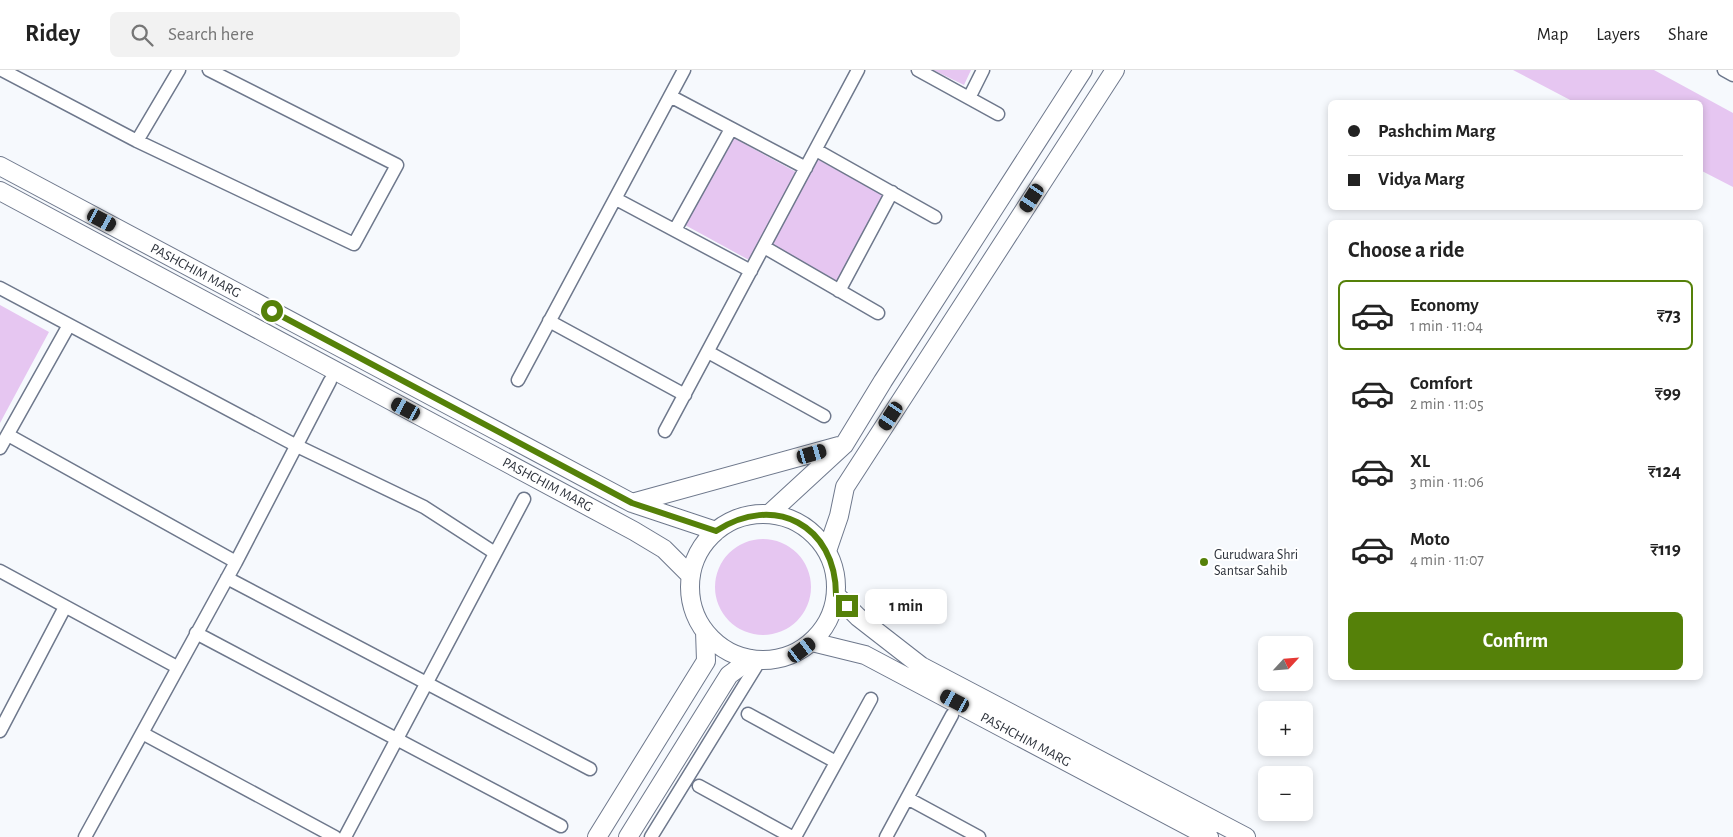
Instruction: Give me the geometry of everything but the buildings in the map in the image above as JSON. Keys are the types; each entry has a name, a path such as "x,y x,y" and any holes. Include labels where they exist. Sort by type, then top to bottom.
{"main road":[{"path":"769,514 844,445 888,372 1083,70"},
{"path":"827,551 839,516 845,487 1115,70"},
{"name":"PASHCHIM MARG","path":"0,166 632,503 716,531"},
{"name":"PASHCHIM MARG","path":"0,191 634,531 664,549 691,576"},
{"path":"632,503 844,445"},
{"path":"628,837 728,675 756,660 790,656 812,642 829,620 836,595 835,572 827,551 812,532 792,519 769,514 750,514 732,520 716,531 700,551 691,576 691,600 705,631 718,644 734,654 756,660"},
{"name":"PASHCHIM MARG","path":"836,595 858,616 920,666 1246,837"},
{"path":"597,837 706,661 705,631"},
{"name":"PASHCHIM MARG","path":"812,642 865,655 1209,837"}],"street":[{"path":"2,70 137,141 354,244 397,165 209,70"},
{"path":"137,141 179,70"},
{"path":"518,380 684,70"},
{"path":"918,70 998,114"},
{"path":"969,98 982,70"},
{"path":"1724,70 1733,75"},
{"path":"665,432 857,71"},
{"path":"670,96 806,168"},
{"path":"675,230 731,129"},
{"path":"816,150 936,216"},
{"path":"839,291 892,192"},
{"path":"616,199 751,271"},
{"path":"764,248 878,313"},
{"path":"0,288 297,446 424,507 496,553"},
{"path":"550,321 685,395"},
{"path":"0,448 69,325"},
{"path":"708,352 824,416"},
{"path":"85,837 236,562 330,380"},
{"path":"8,435 236,562"},
{"path":"345,837 524,499"},
{"path":"0,572 177,667"},
{"path":"227,578 590,769"},
{"path":"0,731 65,607"},
{"path":"196,634 562,826"},
{"path":"651,837 756,660"},
{"path":"699,786 793,837 871,699"},
{"path":"748,714 836,762"},
{"path":"886,837 952,715"},
{"path":"142,733 335,837"},
{"path":"908,798 979,837"}],"shaded area":[{"path":"933,70 971,70 964,85"},
{"path":"1513,70 1654,70 1733,113 1733,187 1703,172 1703,100 1570,100"},
{"path":"732,137 796,172 749,260 685,225"},
{"path":"817,159 885,196 838,283 770,246"},
{"path":"0,305 49,332 0,423"},
{"path":"763,539 782,542 797,553 808,568 811,587 808,606 797,621 782,632 763,635 744,632 729,621 718,606 715,587 718,568 729,553 744,542"}],"place":[{"name":"Gurudwara Shri Santsar Sahib","path":"1204,562"}],"route":[{"path":"272,311 632,503 663,515 716,531 732,520 750,514 769,514 792,519 812,532 827,551 833,564 836,579 836,595 847,606"}]}
